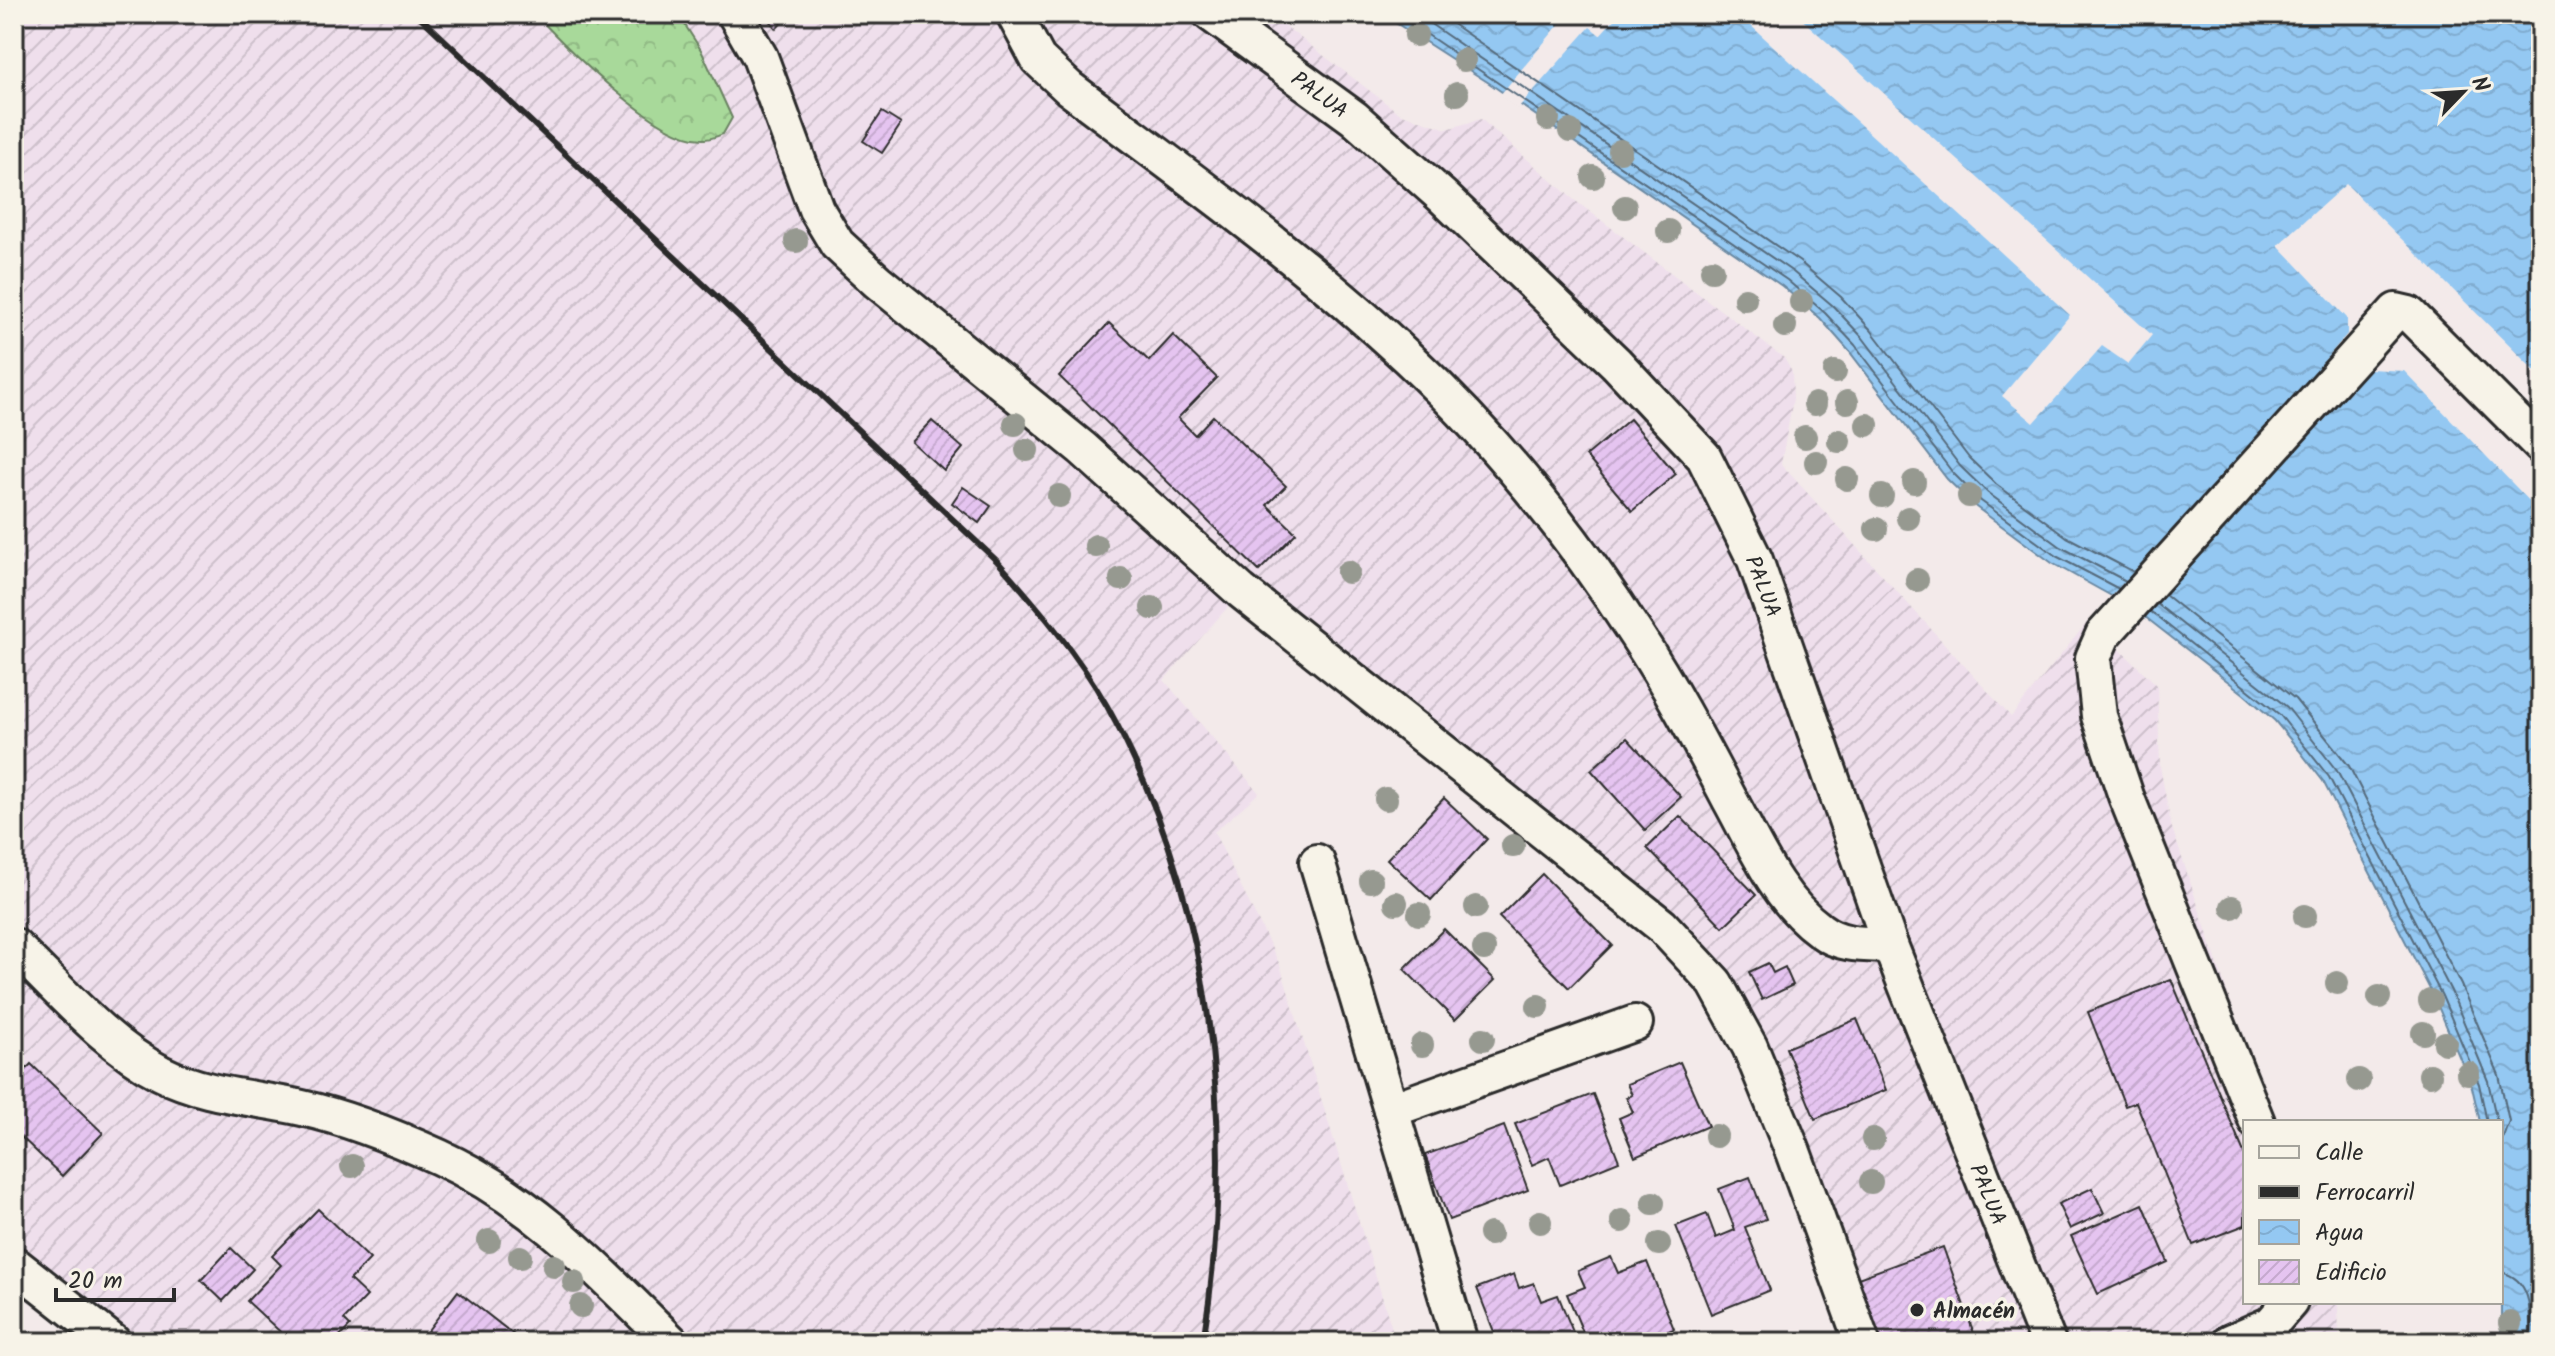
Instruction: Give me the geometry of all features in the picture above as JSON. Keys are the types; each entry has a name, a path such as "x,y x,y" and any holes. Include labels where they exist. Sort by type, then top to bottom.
{"street":[{"path":"1014,14 1038,59 1069,88 1297,261 1408,358 1498,451 1637,634 1769,873 1798,910 1820,931 1843,943 1890,945"},
{"name":"PALUA","path":"1211,14 1354,118 1442,196 1616,363 1704,457 1755,560 1890,945 2048,1342"},
{"path":"743,26 816,209 829,232 877,281 1082,448 1241,591 1596,872 1691,956 1715,983 1750,1047 1793,1152 1862,1342"},
{"path":"2256,1120 2126,796 2099,716 2093,658 2103,635 2396,311 2409,314 2541,446"},
{"path":"1317,862 1460,1342"},
{"path":"14,946 129,1052 159,1072 236,1098 303,1108 376,1132 438,1157 500,1190 564,1237 671,1342"},
{"path":"1391,1110 1635,1023"},
{"path":"14,1264 113,1342"},
{"path":"2230,1342 2271,1324 2288,1304"}],"shaded area":[{"path":"14,14 1269,14 1399,113 1447,129 1481,119 1573,199 1784,358 1792,372 1793,399 1781,464 2011,717 2089,620 2157,685 2160,766 2171,825 2241,1034 2275,1120 2243,1120 2243,1304 2338,1304 2339,1342 1862,1342 1715,983 1241,592 1164,680 1259,793 1214,832 1280,965 1396,1342 113,1342 14,1264"}],"green space":[{"path":"535,14 678,14 701,50 732,118 723,134 705,139 686,136 663,125 614,90"}],"water":[{"path":"1382,14 2541,14 2541,1342 2501,1342 2503,1120 2480,1120 2472,1087 2435,999 2323,781 2275,721 2135,609 2052,563 1976,507 1947,479 1849,351 1820,318 1782,286 1489,83"}],"pier":[{"path":"1568,14 1619,14 1600,35 1590,27 1518,108 1500,95"},
{"path":"1738,14 1796,14 2152,335 2128,364 2102,346 2034,423 2002,396 2070,315"},
{"path":"2346,184 2541,377 2541,513 2404,371 2370,369 2194,553 2140,619 2110,597 2253,445 2347,334 2347,318 2278,245"}],"building":[{"path":"766,14 790,14 776,29"},
{"path":"882,112 901,124 882,153 863,141"},
{"path":"1109,323 1149,361 1173,335 1217,378 1178,418 1195,435 1213,416 1286,486 1267,505 1296,533 1259,571 1059,376"},
{"path":"1630,419 1676,474 1632,511 1586,456"},
{"path":"932,421 963,448 944,471 912,442"},
{"path":"963,487 991,506 979,523 952,503"},
{"path":"1627,738 1681,797 1645,830 1591,770"},
{"path":"1444,798 1487,839 1431,900 1387,859"},
{"path":"1680,816 1756,895 1723,927 1647,848"},
{"path":"1542,874 1612,945 1569,988 1499,917"},
{"path":"1444,929 1495,980 1455,1020 1404,969"},
{"path":"1768,963 1773,973 1785,967 1793,985 1762,1000 1749,972"},
{"path":"2171,979 2243,1150 2243,1226 2193,1245 2136,1102 2125,1106 2088,1012"},
{"path":"1857,1019 1886,1090 1815,1119 1786,1048"},
{"path":"1680,1062 1708,1126 1635,1157 1619,1118 1633,1112 1626,1097 1632,1095 1627,1084"},
{"path":"31,1064 103,1133 62,1176 14,1130 14,1082"},
{"path":"1593,1094 1619,1161 1560,1185 1549,1157 1532,1165 1515,1124"},
{"path":"1504,1126 1528,1190 1449,1220 1425,1155"},
{"path":"1750,1177 1766,1219 1745,1227 1770,1290 1711,1314 1676,1226 1707,1214 1716,1238 1735,1230 1719,1189"},
{"path":"2092,1188 2104,1213 2070,1229 2058,1204"},
{"path":"2143,1204 2168,1262 2098,1294 2071,1236"},
{"path":"318,1209 370,1259 350,1280 367,1296 344,1320 350,1326 335,1342 291,1342 247,1301 281,1265 272,1256"},
{"name":"Almacén","path":"1943,1247 1977,1342 1880,1342 1858,1278"},
{"path":"231,1248 253,1269 223,1301 201,1280"},
{"path":"1611,1257 1618,1273 1647,1262 1674,1329 1641,1342 1587,1342 1567,1294 1585,1287 1578,1271"},
{"path":"1514,1274 1519,1288 1534,1283 1541,1301 1558,1295 1577,1342 1498,1342 1477,1288"},
{"path":"458,1291 523,1342 419,1342"}],"railway":[{"path":"417,14 997,561 1070,649 1107,706 1143,779 1172,856 1193,935 1208,1016 1216,1098 1218,1180 1213,1261 1203,1342"}],"place":[{"name":"Almacén","path":"1917,1310"}]}
